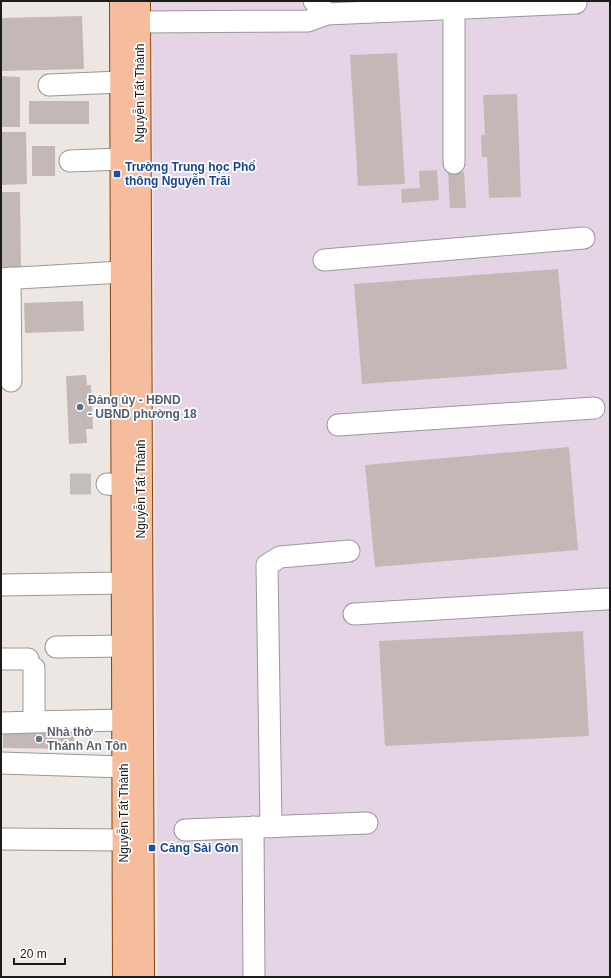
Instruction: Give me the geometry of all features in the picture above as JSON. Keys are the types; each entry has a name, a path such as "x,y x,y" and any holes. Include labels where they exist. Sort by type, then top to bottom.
{"main road":[{"name":"Nguyễn Tất Thành","path":"121,1 122,272 115,484 123,583 124,977"},
{"name":"Nguyễn Tất Thành","path":"139,11 143,977"}],"street":[{"path":"139,11 308,21 321,7 454,8 576,3"},
{"path":"454,8 454,163"},
{"path":"49,85 121,82"},
{"path":"70,161 121,159"},
{"path":"324,260 584,238"},
{"path":"11,381 5,279 122,272"},
{"path":"338,425 594,408"},
{"path":"254,977 262,827 267,565 280,557 349,551"},
{"path":"1,585 123,583"},
{"path":"354,614 606,600"},
{"path":"56,647 123,646"},
{"path":"1,659 31,663 34,722"},
{"path":"1,723 123,720"},
{"path":"1,763 123,767"},
{"path":"184,830 367,823"},
{"path":"1,839 124,840"}],"shaded area":[{"path":"152,1 610,1 610,977 158,977"}],"building":[{"path":"82,16 84,69 1,71 1,18"},
{"path":"397,53 405,184 358,186 350,55"},
{"path":"1,76 20,77 20,127 1,127"},
{"path":"517,94 521,197 489,198 487,157 482,157 481,135 485,135 483,95"},
{"path":"29,101 89,101 89,124 29,124"},
{"path":"1,132 26,132 27,184 1,185"},
{"path":"32,146 55,146 55,176 32,176"},
{"path":"437,170 439,200 402,203 401,189 420,188 419,171"},
{"path":"464,172 466,208 450,208 448,173"},
{"path":"1,192 20,192 21,268 1,268"},
{"path":"558,269 567,369 362,384 354,284"},
{"path":"83,301 84,331 25,333 24,303"},
{"name":"Đảng ủy - HĐND - UBND phường 18","path":"86,375 87,385 91,385 93,429 86,429 87,443 69,444 66,376"},
{"path":"569,447 578,550 375,567 365,465"},
{"path":"583,631 589,736 385,746 379,641"},
{"name":"Nhà thờ Thánh An Tôn","path":"3,729 74,730 74,749 3,748"}],"tunnel":[{"path":"70,484 107,484"}],"place":[{"name":"Trường Trung học Phổ thông Nguyễn Trãi","path":"117,174"},
{"name":"Đảng ủy - HĐND - UBND phường 18","path":"80,407"},
{"name":"Nhà thờ Thánh An Tôn","path":"39,739"},
{"name":"Cảng Sài Gòn","path":"152,848"}]}
